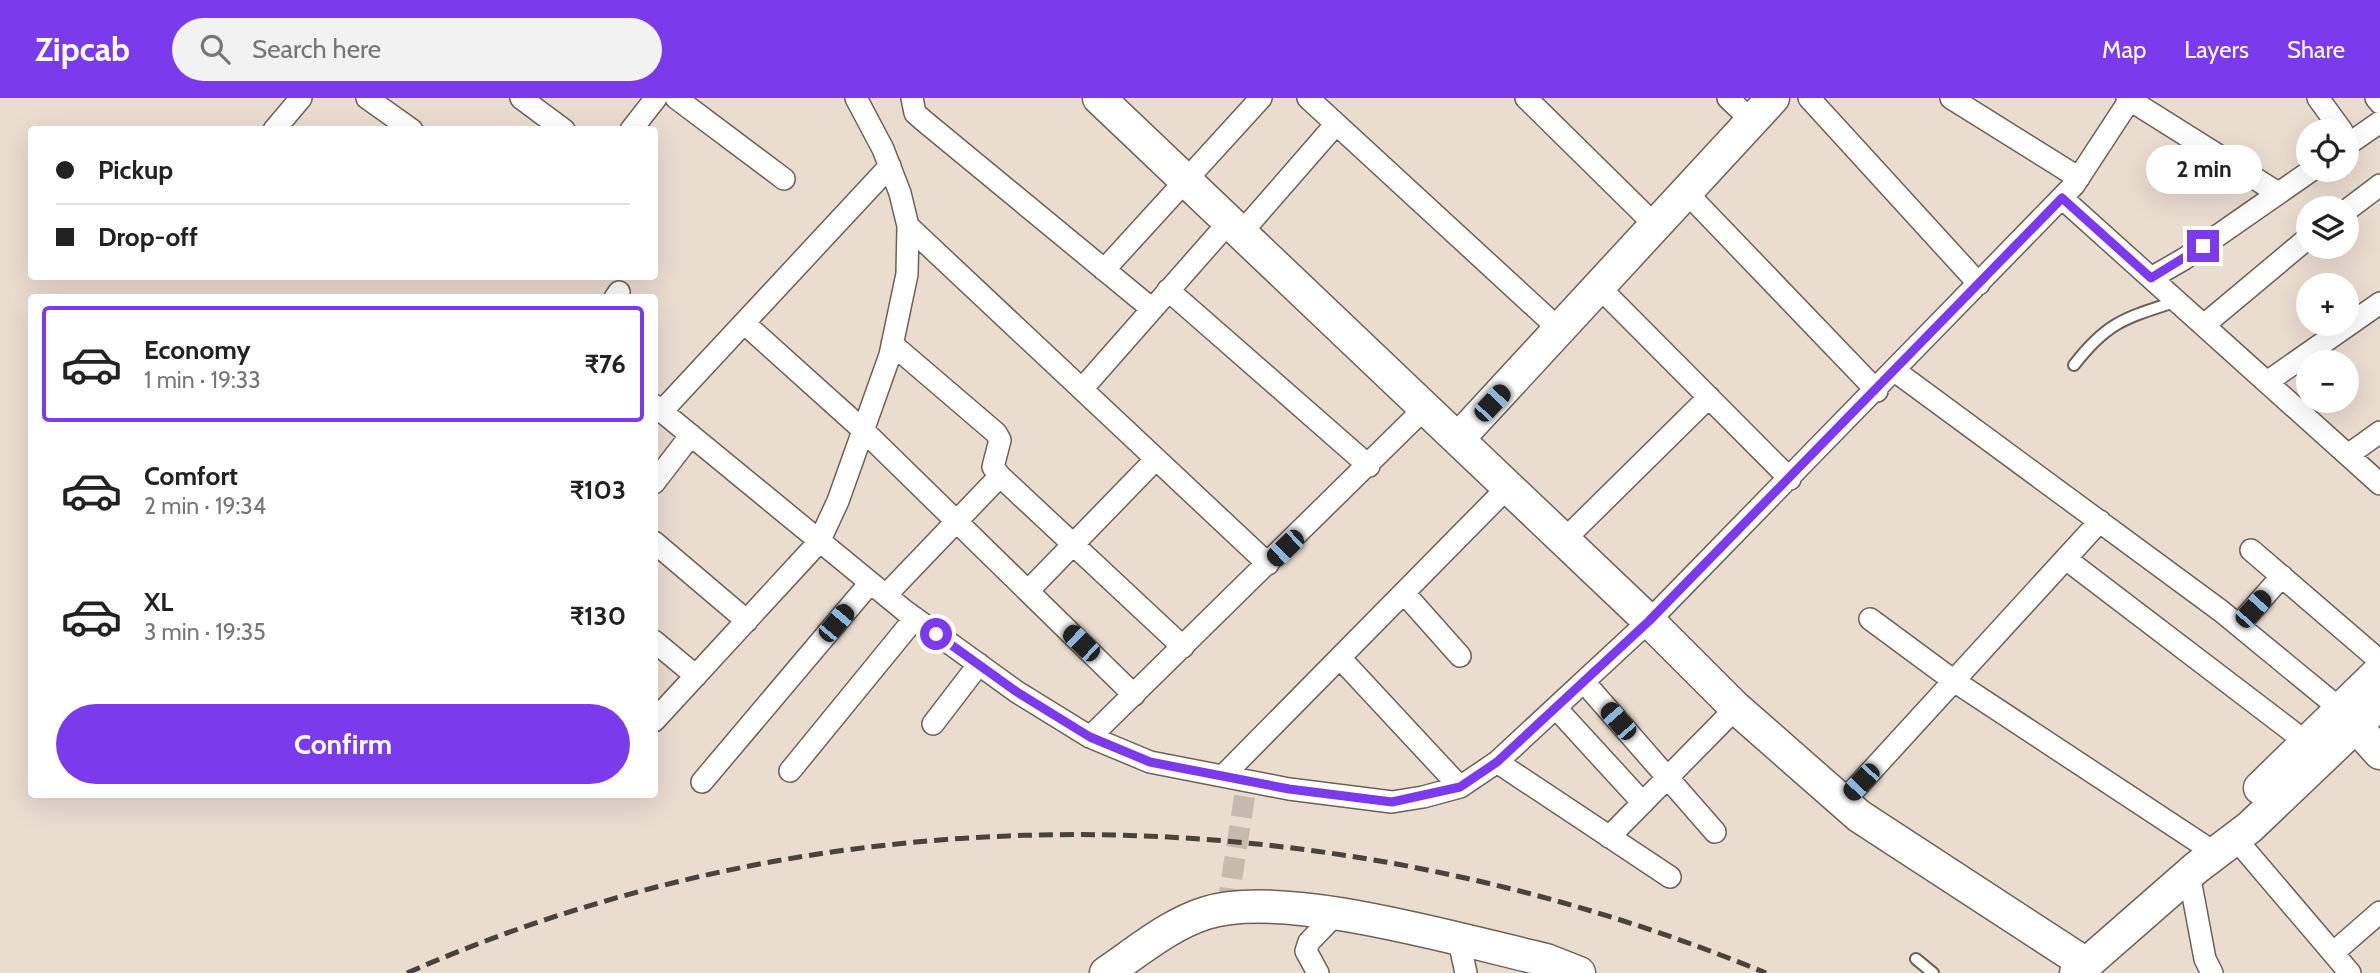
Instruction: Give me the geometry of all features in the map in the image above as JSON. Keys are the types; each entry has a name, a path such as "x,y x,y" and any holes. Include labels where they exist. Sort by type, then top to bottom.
{"street":[{"path":"277,126 301,98"},
{"path":"367,98 406,126"},
{"path":"522,98 559,126"},
{"path":"634,126 656,98"},
{"path":"676,98 784,179"},
{"path":"658,717 819,542 863,430 892,344 906,274 908,226 890,166 856,98"},
{"path":"912,98 915,113 1152,309"},
{"path":"1099,98 1649,621 1736,708 1858,816 2081,968 2207,857 2348,717 2380,671"},
{"path":"1104,270 1261,98"},
{"path":"1308,98 1559,329"},
{"path":"1526,98 1656,225"},
{"path":"1728,98 1752,121"},
{"path":"1458,439 1773,98"},
{"path":"1809,98 1979,284"},
{"path":"1951,98 2079,178"},
{"path":"2318,98 2332,119"},
{"path":"2376,98 2380,103"},
{"path":"890,166 744,323 658,408 915,618 1090,737 1150,762 1289,789 1392,802 1460,787 1497,762 1649,621 1877,391 2062,198 2079,178 2129,99 2278,193"},
{"path":"2359,132 2380,122"},
{"path":"1082,389 1168,290 1235,227 1336,124"},
{"path":"2151,278 2184,259 2296,181"},
{"path":"2359,201 2380,185"},
{"path":"1686,192 1877,391"},
{"path":"2062,198 2380,484"},
{"path":"908,226 1268,564"},
{"path":"2204,325 2296,248"},
{"path":"1599,286 1790,479"},
{"path":"1168,290 1369,466"},
{"path":"2267,382 2380,303"},
{"path":"744,323 863,430 1134,695"},
{"path":"892,344 996,433 1000,440 993,467 1183,647"},
{"path":"1895,371 2239,625 2348,717 2380,753"},
{"path":"1564,540 1709,397"},
{"path":"1090,737 1369,466 1425,408"},
{"path":"2348,455 2380,432"},
{"path":"658,478 691,435"},
{"path":"1028,591 1156,459"},
{"path":"702,782 878,589 958,522 1000,475"},
{"path":"1223,776 1508,487"},
{"path":"1843,802 2100,521"},
{"path":"658,545 747,621"},
{"path":"2251,550 2380,661"},
{"path":"2066,559 2306,742"},
{"path":"2239,625 2282,576"},
{"path":"1404,593 1460,656"},
{"path":"789,771 915,618"},
{"path":"1870,619 1954,681 2207,857 2333,953 2350,973"},
{"path":"658,644 696,676"},
{"path":"1340,658 1460,787"},
{"path":"933,724 979,664"},
{"path":"1584,682 1715,832"},
{"path":"2202,968 2207,857 2231,817 2306,742 2348,717 2380,703"},
{"path":"1556,708 1643,803"},
{"path":"1609,837 1736,708"},
{"path":"1497,762 1670,877"},
{"path":"1106,973 1168,931 1206,913 1250,905 1336,914 1546,960 1578,973"},
{"path":"2333,953 2380,912"},
{"path":"1318,973 1306,951 1309,942 1336,914"},
{"path":"1459,941 1466,973"}],"lane":[{"path":"2074,365 2092,341 2115,322 2177,301"},
{"path":"1916,959 1933,973"}],"tunnel":[{"path":"1227,909 1247,781"}],"railway":[{"path":"407,973 572,911 741,868 913,842 1086,835 1259,844 1431,871 1601,914 1766,973"}],"route":[{"path":"936,634 1017,692 1090,737 1150,762 1289,789 1392,802 1460,787 1497,762 1649,621 1877,391 2062,198 2151,278 2203,246"}]}
